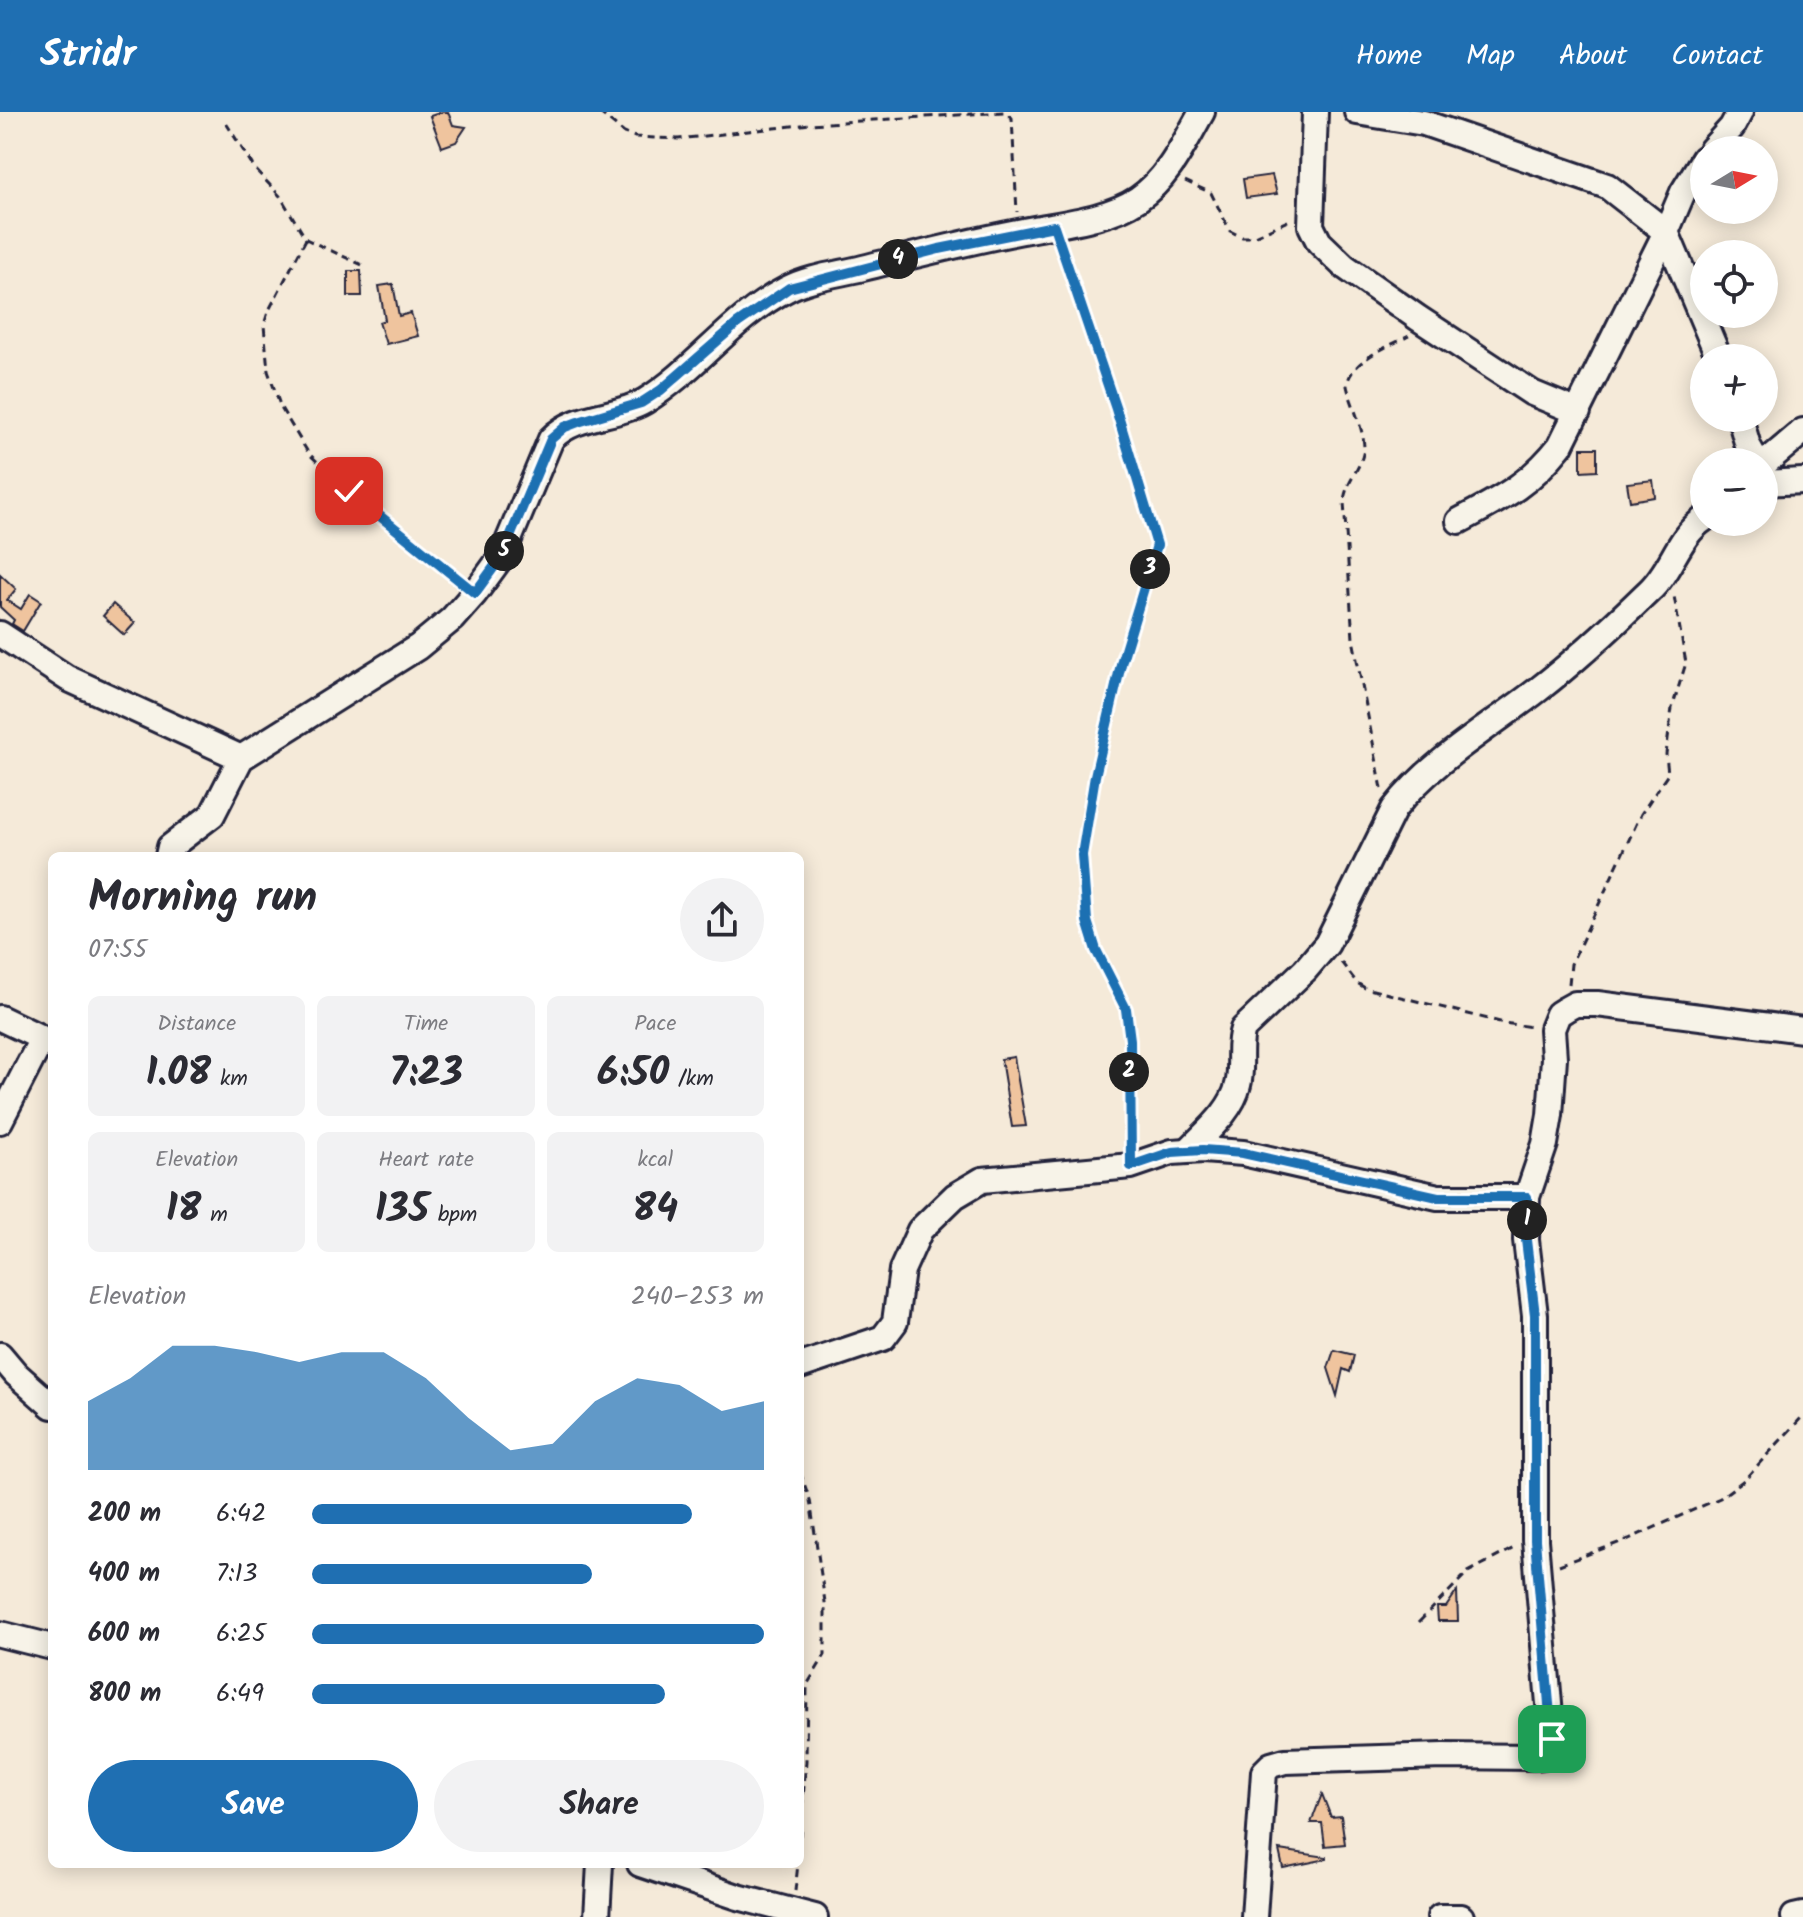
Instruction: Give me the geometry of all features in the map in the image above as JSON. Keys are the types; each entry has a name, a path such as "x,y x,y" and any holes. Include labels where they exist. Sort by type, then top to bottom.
{"street":[{"path":"169,852 170,847 212,815 241,758 418,647 452,619 502,556 551,439 565,427 641,403 661,390 738,323 789,288 939,249 1111,211 1137,200 1169,169 1202,112"},
{"path":"1315,112 1311,226 1319,242 1344,266 1532,393 1578,412"},
{"path":"1357,112 1424,123 1607,186 1666,232 1713,344"},
{"path":"1724,136 1740,112"},
{"path":"1459,521 1520,488 1534,477 1560,446 1690,181"},
{"path":"1778,452 1803,431"},
{"path":"1778,482 1803,481"},
{"path":"1189,1150 1226,1110 1238,1086 1243,1029 1305,970 1327,944 1388,821 1408,791 1540,688 1653,588 1690,531"},
{"path":"0,634 67,678 241,758"},
{"path":"1254,1917 1264,1772 1271,1765 1301,1761 1543,1756 1552,1739 1535,1540 1535,1328 1526,1240 1527,1197 1545,1144 1550,1115 1554,1058 1552,1029 1558,1014 1575,1004 1597,1004 1803,1030"},
{"path":"0,1018 47,1041 0,1121"},
{"path":"804,1365 883,1338 892,1329 902,1270 920,1230 972,1184 982,1180 1131,1166 1172,1152 1189,1150 1243,1153 1438,1197 1527,1197"},
{"path":"0,1355 48,1402"},
{"path":"0,1634 48,1646"},
{"path":"597,1917 600,1868"},
{"path":"652,1868 738,1897 805,1914"},
{"path":"1794,1917 1803,1915"},
{"path":"1440,1917 1461,1917"}],"path":[{"path":"599,112 624,133 635,137 678,139 797,125 1005,112 1012,118 1017,211 1023,224 1043,227 1116,409 1157,545 1122,660 1095,776 1082,855 1087,921 1096,950 1126,1009 1130,1040 1131,1166"},
{"path":"226,123 255,169 280,196 306,239 362,265"},
{"path":"1169,169 1185,181 1211,193 1230,231 1242,237 1252,237 1294,219 1305,220 1311,226"},
{"path":"306,239 264,325 268,371 281,408 309,454 349,491 475,593"},
{"path":"1388,821 1353,639 1345,493 1356,475 1364,452 1363,437 1347,379 1354,369 1368,359 1430,326"},
{"path":"1575,1004 1569,982 1571,964 1641,814 1668,774 1666,754 1672,708 1686,663 1673,595"},
{"path":"1327,944 1357,983 1365,988 1504,1023 1552,1029"},
{"path":"1540,1590 1547,1576 1563,1562 1671,1521 1732,1490 1803,1416"},
{"path":"804,1483 810,1500 825,1602 825,1655 807,1685 804,1786"},
{"path":"1419,1622 1468,1572 1502,1553 1535,1540"},
{"path":"799,1868 805,1914"}],"building":[{"path":"448,112 453,125 466,127 456,142 442,147 430,116"},
{"path":"1272,175 1277,194 1246,198 1243,179"},
{"path":"348,271 361,271 362,296 348,296"},
{"path":"393,284 399,316 411,313 418,336 386,344 379,322 385,320 379,286"},
{"path":"1581,448 1597,448 1597,470 1581,471"},
{"path":"1653,480 1655,497 1630,501 1627,483"},
{"path":"0,574 16,589 7,600 21,609 30,594 41,601 23,631 12,624 14,620 0,607"},
{"path":"113,604 135,623 124,635 103,616"},
{"path":"1014,1057 1026,1126 1012,1127 1001,1059"},
{"path":"1334,1350 1354,1355 1350,1372 1343,1369 1337,1396 1328,1368"},
{"path":"1457,1591 1458,1621 1438,1621 1437,1607 1446,1607"},
{"path":"1322,1794 1331,1817 1341,1816 1345,1844 1325,1846 1322,1823 1311,1823"},
{"path":"1279,1850 1327,1857 1327,1859 1283,1868"}],"route":[{"path":"349,491 475,593 502,556 551,439 565,427 641,403 661,390 738,323 789,288 939,249 1054,226 1116,409 1157,545 1122,660 1095,776 1082,855 1087,921 1096,950 1126,1009 1130,1040 1131,1166 1172,1152 1189,1150 1243,1153 1438,1197 1527,1197 1526,1240 1535,1315 1535,1540 1552,1739"}]}
